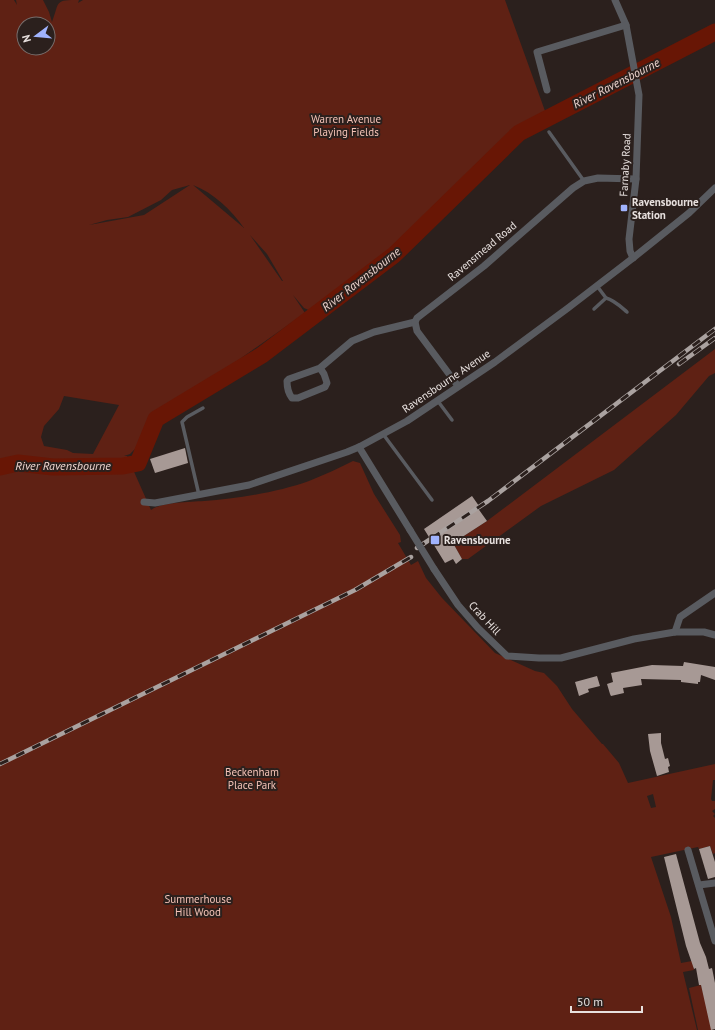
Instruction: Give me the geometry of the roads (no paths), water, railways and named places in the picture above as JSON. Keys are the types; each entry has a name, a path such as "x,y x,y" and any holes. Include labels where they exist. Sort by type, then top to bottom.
{"street":[{"path":"547,90 537,52 626,25 615,0"},
{"name":"Farnaby Road","path":"626,25 639,95 636,179 629,239 630,251 633,258"},
{"name":"Ravensmead Road","path":"415,322 417,318 484,266 573,188 584,181 598,178 636,179"},
{"name":"Ravensbourne Avenue","path":"144,502 155,503 249,485 359,447 407,421 495,362 597,286 689,213 715,188"},
{"path":"320,368 327,383 325,387 298,398 292,398 289,395 287,381 289,379 320,368 352,341 374,332 415,322 417,332 458,386"},
{"name":"Crab Hill","path":"359,447 434,569 458,605 478,628 507,656 561,658 634,639 675,632 704,632 715,635"},
{"path":"675,632 680,617 715,593"},
{"path":"688,850 715,941"},
{"path":"699,885 715,883"}],"lane":[{"path":"549,132 584,181"},
{"path":"597,286 606,298 618,304 627,312"},
{"path":"594,309 606,298"},
{"path":"437,400 452,420"},
{"path":"200,495 182,422 187,417 203,408"},
{"path":"383,434 432,500"}],"waterway":[{"name":"River Ravensbourne","path":"0,467 18,463 53,467 123,466 138,463 156,419 262,355 394,255 519,133 715,32"}],"railway":[{"path":"417,548 488,501 715,329"},
{"path":"679,364 715,338"},
{"path":"0,764 355,590 411,557"}],"place":[{"name":"Ravensbourne Station","path":"624,208"},
{"name":"Ravensbourne","path":"435,540"}],"park label":[{"name":"Warren Avenue Playing Fields","path":"346,125"},
{"name":"Beckenham Place Park","path":"252,778"},
{"name":"Summerhouse Hill Wood","path":"198,905"}]}
